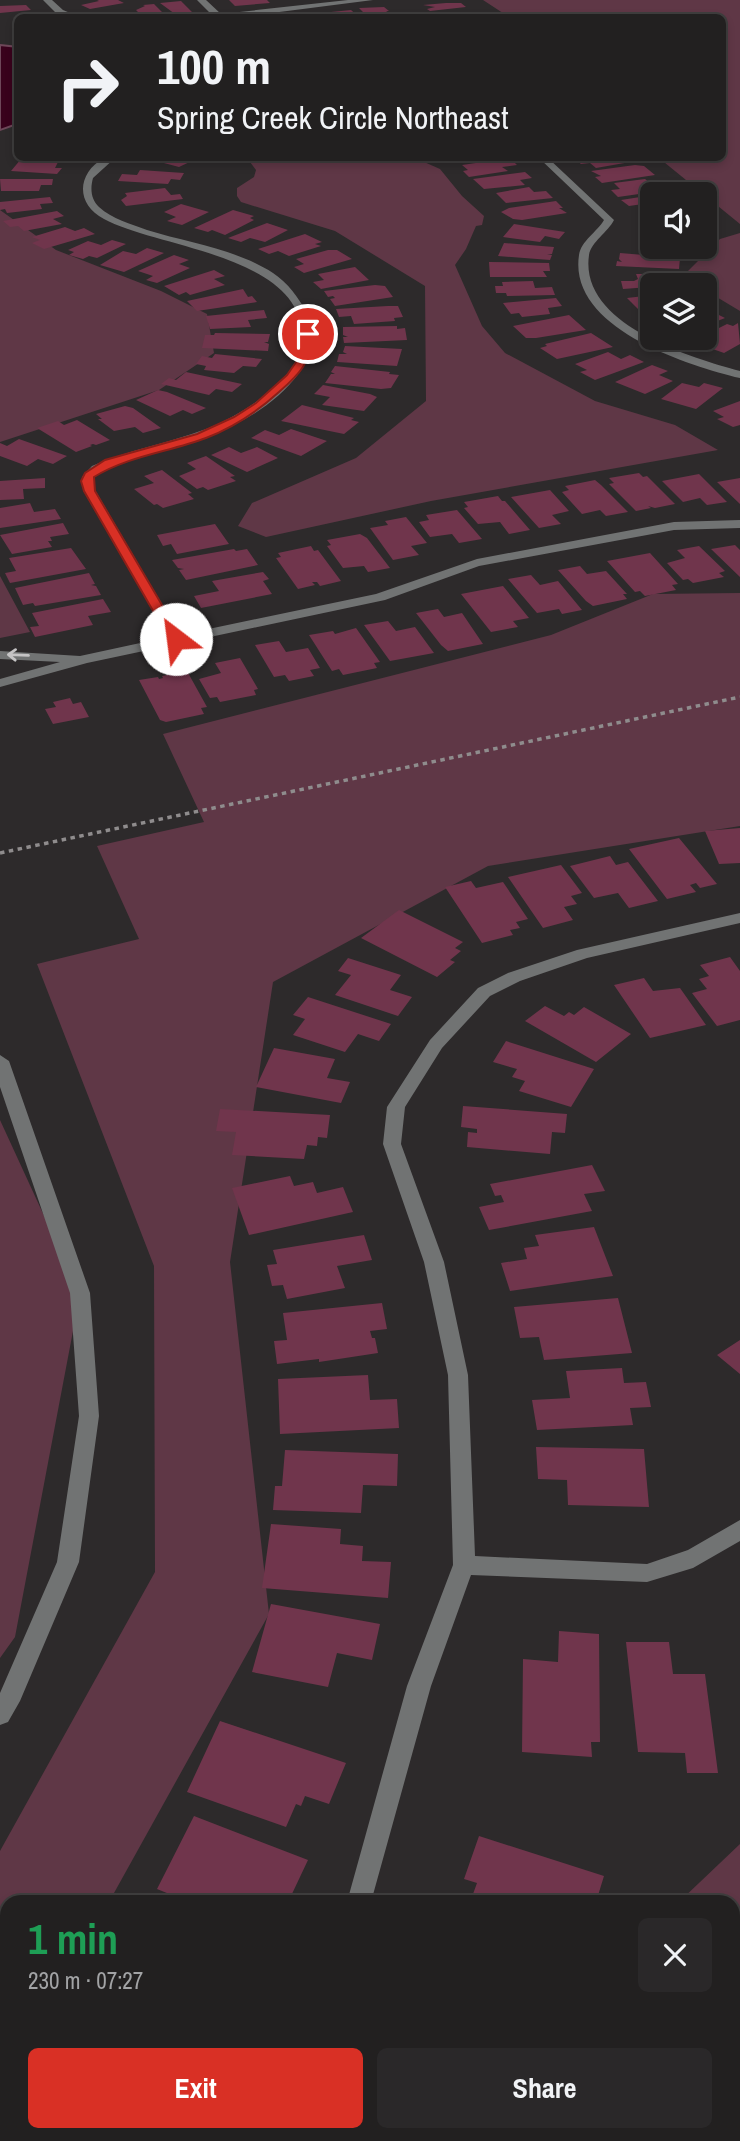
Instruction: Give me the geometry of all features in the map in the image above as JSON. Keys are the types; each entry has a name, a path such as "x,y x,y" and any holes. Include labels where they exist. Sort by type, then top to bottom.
{"street":[{"path":"47,0 66,14"},
{"path":"201,0 216,14"},
{"path":"237,14 369,0"},
{"path":"103,161 85,180 83,191 90,205 120,223 209,248 265,275 284,287 296,301 308,334 306,355 291,377 238,419 201,436 109,463 89,475 89,491 176,639"},
{"path":"546,161 609,220 605,230 584,250 583,267 596,303 615,321 678,355 740,374"},
{"path":"0,683 85,659 380,597 477,563 674,526 740,524"},
{"path":"0,655 85,659"},
{"path":"361,1895 419,1686 464,1565 458,1375 434,1262 392,1144 396,1107 436,1044 484,992 514,977 583,954 740,918"},
{"path":"0,1061 80,1293 89,1416 68,1562 12,1694 0,1715"},
{"path":"464,1565 647,1573 692,1560 740,1529"}],"path":[{"path":"0,853 740,697"}],"shaded area":[{"path":"483,0 740,0 740,224 717,205 717,182 688,182 663,161 726,161 726,14 504,14"},
{"path":"0,45 14,47 14,125 0,130"},
{"path":"422,161 440,169 462,196 484,216 482,225 476,226 455,265 482,326 505,353 595,401 675,425 718,450 431,501 266,537 238,526 252,503 356,458 426,401 425,286 335,231 241,202 237,196 237,188 254,177 256,170 250,162"},
{"path":"0,210 56,250 161,291 207,314 214,353 159,390 0,442"},
{"path":"740,233 740,311 717,297 717,273 686,273 700,259 717,259 717,242"},
{"path":"0,576 30,632 0,638"},
{"path":"740,593 740,826 488,866 273,982 230,1262 269,1614 113,1895 0,1895 0,1851 155,1572 154,1266 37,964 139,939 97,846 204,822 163,734 551,635 653,594"},
{"path":"0,1120 80,1294 15,1637 0,1658"},
{"path":"740,1844 740,1895 686,1895"}],"building":[{"path":"97,0 118,0 124,3 90,9 81,5 99,1"},
{"path":"229,0 267,0 270,3 235,6"},
{"path":"181,1 192,12 175,14 160,3"},
{"path":"461,3 466,7 430,11 427,9 435,7 423,5"},
{"path":"154,4 164,14 140,14 136,10 145,6 143,5"},
{"path":"26,5 31,10 0,13 0,6"},
{"path":"384,7 391,14 365,14 359,8"},
{"path":"351,10 356,14 333,14 331,12"},
{"path":"19,161 58,162 55,168 62,168 57,174 11,171"},
{"path":"156,161 192,161 179,167"},
{"path":"513,161 517,165 502,167 508,171 469,177 463,171 468,170 462,165"},
{"path":"578,161 636,161 596,168 590,163 581,164"},
{"path":"644,166 655,175 602,183 595,177 601,176 591,171"},
{"path":"140,170 184,173 180,180 171,179 168,184 118,181 122,174 137,175"},
{"path":"525,172 532,178 520,180 525,185 484,189 473,179"},
{"path":"0,179 53,179 52,185 41,185 39,191 1,191"},
{"path":"645,179 649,182 640,182 640,194 618,197 611,190 620,189 614,183"},
{"path":"529,187 534,192 546,191 553,198 506,203 496,193"},
{"path":"165,188 171,195 180,194 183,199 126,206 121,200 127,196 125,193"},
{"path":"50,197 53,203 40,204 42,209 7,213 5,209 0,210 0,202"},
{"path":"640,197 640,204 629,206 621,200"},
{"path":"556,201 563,208 559,208 567,213 522,220 513,219 501,212 509,208"},
{"path":"181,204 209,212 182,225 167,221 176,217 164,212"},
{"path":"233,210 254,216 250,218 254,220 225,235 194,228"},
{"path":"57,211 64,216 53,219 62,224 24,231 18,226 10,227 3,221"},
{"path":"267,223 288,230 265,242 250,238 241,242 228,238"},
{"path":"514,224 565,232 559,239 545,236 540,242 503,237"},
{"path":"65,227 75,231 84,228 95,234 44,249 32,243 40,240 32,237"},
{"path":"305,234 322,242 315,244 321,246 289,256 278,251 269,254 258,249"},
{"path":"112,240 126,244 97,258 89,256 83,259 69,255 74,252 68,250 88,241 101,245"},
{"path":"504,243 554,247 552,254 547,254 552,255 550,260 498,256"},
{"path":"147,248 164,253 124,272 100,265 123,251 136,254"},
{"path":"337,250 352,259 304,273 294,267 304,264 296,259"},
{"path":"620,253 640,255 640,259 680,259 679,269 616,266 617,261 622,262 619,259"},
{"path":"174,255 189,260 179,264 190,268 157,283 146,280 153,276 138,271"},
{"path":"489,262 549,263 550,271 543,271 547,277 490,277"},
{"path":"355,267 369,280 321,289 313,282 324,280 318,274"},
{"path":"214,270 225,276 214,279 225,285 190,295 186,292 179,295 164,286"},
{"path":"636,274 640,274 640,288 623,289 621,281 638,279"},
{"path":"533,281 535,288 552,287 555,295 507,296 506,293 496,293 495,286 503,286 502,282"},
{"path":"385,286 393,297 335,306 330,299 335,298 328,297 324,291"},
{"path":"243,289 248,297 252,296 257,302 197,311 187,301"},
{"path":"640,296 640,311 627,298"},
{"path":"556,298 562,306 548,308 550,314 522,317 519,313 511,314 503,303"},
{"path":"398,306 403,317 394,318 395,321 354,324 351,316 339,317 336,309"},
{"path":"264,310 267,318 248,320 251,327 210,329 206,316"},
{"path":"569,315 586,330 526,338 513,326"},
{"path":"738,323 740,344 724,353 716,350 717,329 727,324 733,326"},
{"path":"397,326 397,329 405,328 407,340 344,343 343,337 348,337 343,335 343,327"},
{"path":"591,333 613,347 557,359 540,348 547,346 545,344"},
{"path":"270,334 268,342 264,342 269,344 268,351 202,348 205,335"},
{"path":"345,346 402,349 397,366 337,362 339,354 347,354 343,352"},
{"path":"608,352 621,359 630,355 644,362 595,380 580,372 587,370 575,364"},
{"path":"215,354 262,359 256,367 243,366 234,373 204,370 206,366 196,364 202,356 212,358"},
{"path":"652,365 668,371 659,375 673,381 645,394 615,382"},
{"path":"335,366 399,375 391,388 325,383 331,374 335,374 331,372"},
{"path":"186,372 242,384 232,392 216,389 209,395 161,384 169,378 176,380"},
{"path":"682,383 699,387 704,383 723,388 696,409 661,399"},
{"path":"323,385 377,397 364,411 322,405 330,397 314,394"},
{"path":"158,390 206,408 192,414 183,410 170,416 136,400"},
{"path":"740,401 740,425 733,427 717,419 724,417 713,411"},
{"path":"302,405 354,418 351,420 359,422 344,434 281,421"},
{"path":"125,406 133,408 161,428 143,433 135,427 114,431 98,419 102,419 96,414"},
{"path":"77,420 110,440 76,452 37,428 58,421 64,425"},
{"path":"291,429 327,441 301,456 251,438 265,430 279,435"},
{"path":"19,439 67,456 53,464 38,459 27,466 0,456 0,443 7,446"},
{"path":"229,447 241,453 257,447 278,458 247,472 211,455"},
{"path":"206,456 235,476 230,477 236,481 208,490 203,487 197,489 179,476 196,469 187,463"},
{"path":"162,470 192,493 188,494 194,499 163,508 154,505 134,489 154,483 144,476"},
{"path":"639,473 643,477 647,476 675,504 655,508 648,506 651,508 636,511 609,484 614,483 609,478"},
{"path":"699,474 727,502 707,505 700,498 683,502 662,481"},
{"path":"45,478 45,488 23,489 24,499 0,500 0,481"},
{"path":"740,478 740,504 717,482"},
{"path":"595,480 628,512 606,516 600,510 582,514 562,492 569,490 565,486"},
{"path":"550,490 569,511 552,515 561,524 539,528 511,497"},
{"path":"498,496 530,530 509,534 500,522 478,524 464,508 468,507 464,502"},
{"path":"30,503 34,512 55,509 61,519 0,528 0,508"},
{"path":"457,510 482,539 459,543 452,534 430,537 419,522 429,520 426,515"},
{"path":"406,517 427,543 411,546 419,555 393,560 370,528 388,525 385,521"},
{"path":"63,523 69,534 50,537 52,541 48,541 52,547 12,554 0,535"},
{"path":"215,524 229,544 177,554 171,544 163,546 157,535"},
{"path":"360,534 367,538 390,568 368,572 364,566 343,568 327,546 331,545 327,540"},
{"path":"735,545 740,550 740,577 711,549"},
{"path":"311,546 314,551 318,550 341,581 320,586 317,582 312,582 315,585 298,589 276,558 281,557 278,553"},
{"path":"699,546 725,571 719,573 724,577 693,583 688,579 683,580 667,563 685,558 677,550"},
{"path":"71,548 86,569 10,583 5,573 16,571 9,558"},
{"path":"247,549 258,565 186,580 179,570 184,569 178,568 172,560"},
{"path":"650,553 678,584 672,585 676,590 645,596 640,591 635,592 607,561"},
{"path":"580,566 587,574 606,571 627,594 623,594 627,599 593,606 558,570"},
{"path":"263,572 269,579 263,581 272,594 201,608 194,596 219,591 212,581"},
{"path":"89,573 95,584 91,585 96,586 101,595 35,606 33,603 23,605 15,588"},
{"path":"531,575 540,585 558,581 582,610 562,614 559,609 537,613 508,579"},
{"path":"503,586 529,618 513,621 518,627 491,632 461,594"},
{"path":"103,599 111,612 88,616 93,625 35,637 30,627 39,626 32,613"},
{"path":"438,609 444,617 462,613 483,644 448,651 416,613"},
{"path":"388,621 396,631 415,627 434,653 390,661 364,625"},
{"path":"356,628 380,662 374,663 377,668 343,675 339,669 332,671 309,635 333,631 335,634"},
{"path":"279,641 286,652 308,648 320,668 310,670 314,676 289,681 285,675 274,677 255,645"},
{"path":"240,658 258,689 254,690 256,695 220,702 217,697 210,698 199,679 221,673 215,663"},
{"path":"187,671 207,707 201,708 204,714 166,722 160,720 139,680 159,679"},
{"path":"70,698 73,704 81,702 89,717 53,724 45,709 56,707 53,702"},
{"path":"740,828 740,863 719,864 705,831"},
{"path":"679,838 717,884 700,888 696,883 690,885 696,892 667,899 629,849"},
{"path":"610,856 616,865 628,862 658,901 629,908 618,893 594,898 570,866"},
{"path":"561,865 582,893 571,896 577,904 564,907 573,920 543,928 508,877"},
{"path":"471,881 476,888 503,882 528,919 516,922 520,928 510,930 513,935 482,943 445,887"},
{"path":"399,910 463,942 455,948 461,951 450,960 455,962 437,977 361,938"},
{"path":"730,957 740,971 740,1020 717,1026 692,993 707,989 699,979 709,976 700,965"},
{"path":"348,958 401,975 390,990 412,997 398,1016 335,995 351,975 338,971"},
{"path":"644,978 653,991 680,988 706,1025 650,1038 614,985"},
{"path":"308,997 391,1024 379,1041 358,1034 345,1052 293,1035 305,1019 293,1015"},
{"path":"545,1006 564,1016 569,1012 574,1015 584,1007 631,1034 596,1062 525,1021"},
{"path":"506,1041 594,1069 571,1107 519,1091 525,1081 512,1077 517,1069 493,1062"},
{"path":"274,1048 335,1059 327,1078 350,1082 341,1103 256,1087"},
{"path":"463,1106 567,1114 565,1133 552,1132 550,1154 467,1147 468,1132 477,1133 477,1129 461,1127"},
{"path":"220,1109 330,1115 327,1138 318,1137 317,1146 307,1145 304,1159 232,1155 236,1132 216,1131"},
{"path":"592,1165 605,1191 584,1194 592,1211 489,1230 479,1207 504,1202 501,1195 495,1196 490,1184"},
{"path":"290,1176 294,1186 313,1182 317,1193 343,1187 353,1212 249,1235 232,1188"},
{"path":"594,1227 613,1276 510,1291 501,1263 527,1259 524,1248 539,1246 535,1235"},
{"path":"364,1235 372,1260 337,1266 345,1288 287,1299 283,1285 272,1286 267,1265 277,1264 273,1250"},
{"path":"618,1298 632,1353 544,1360 539,1337 520,1338 514,1307"},
{"path":"382,1303 387,1329 370,1331 372,1338 375,1338 378,1353 319,1362 319,1359 277,1364 274,1341 287,1340 283,1313"},
{"path":"740,1340 740,1374 717,1355"},
{"path":"622,1368 624,1383 646,1382 651,1407 630,1408 633,1425 537,1430 532,1400 570,1398 566,1371"},
{"path":"368,1375 370,1400 397,1399 399,1428 280,1434 278,1379"},
{"path":"536,1447 644,1449 649,1507 568,1505 567,1480 538,1479"},
{"path":"285,1450 398,1454 397,1486 363,1485 361,1513 273,1510 275,1486 282,1486"},
{"path":"271,1524 341,1529 340,1544 363,1546 362,1561 391,1562 388,1598 262,1588"},
{"path":"271,1604 380,1624 372,1660 337,1653 328,1687 252,1672"},
{"path":"559,1631 599,1634 600,1742 591,1742 592,1757 522,1752 523,1659 558,1662"},
{"path":"626,1642 669,1642 673,1674 705,1674 718,1773 687,1773 685,1753 638,1752"},
{"path":"220,1721 346,1763 329,1804 305,1796 301,1806 296,1804 286,1827 187,1792"},
{"path":"194,1816 308,1860 291,1895 172,1895 157,1889"},
{"path":"479,1836 604,1876 598,1895 476,1895 473,1894 477,1883 464,1879"}],"route":[{"path":"176,639 89,491 89,475 109,463 201,436 238,419 274,394 291,377 306,355 308,334"}]}
